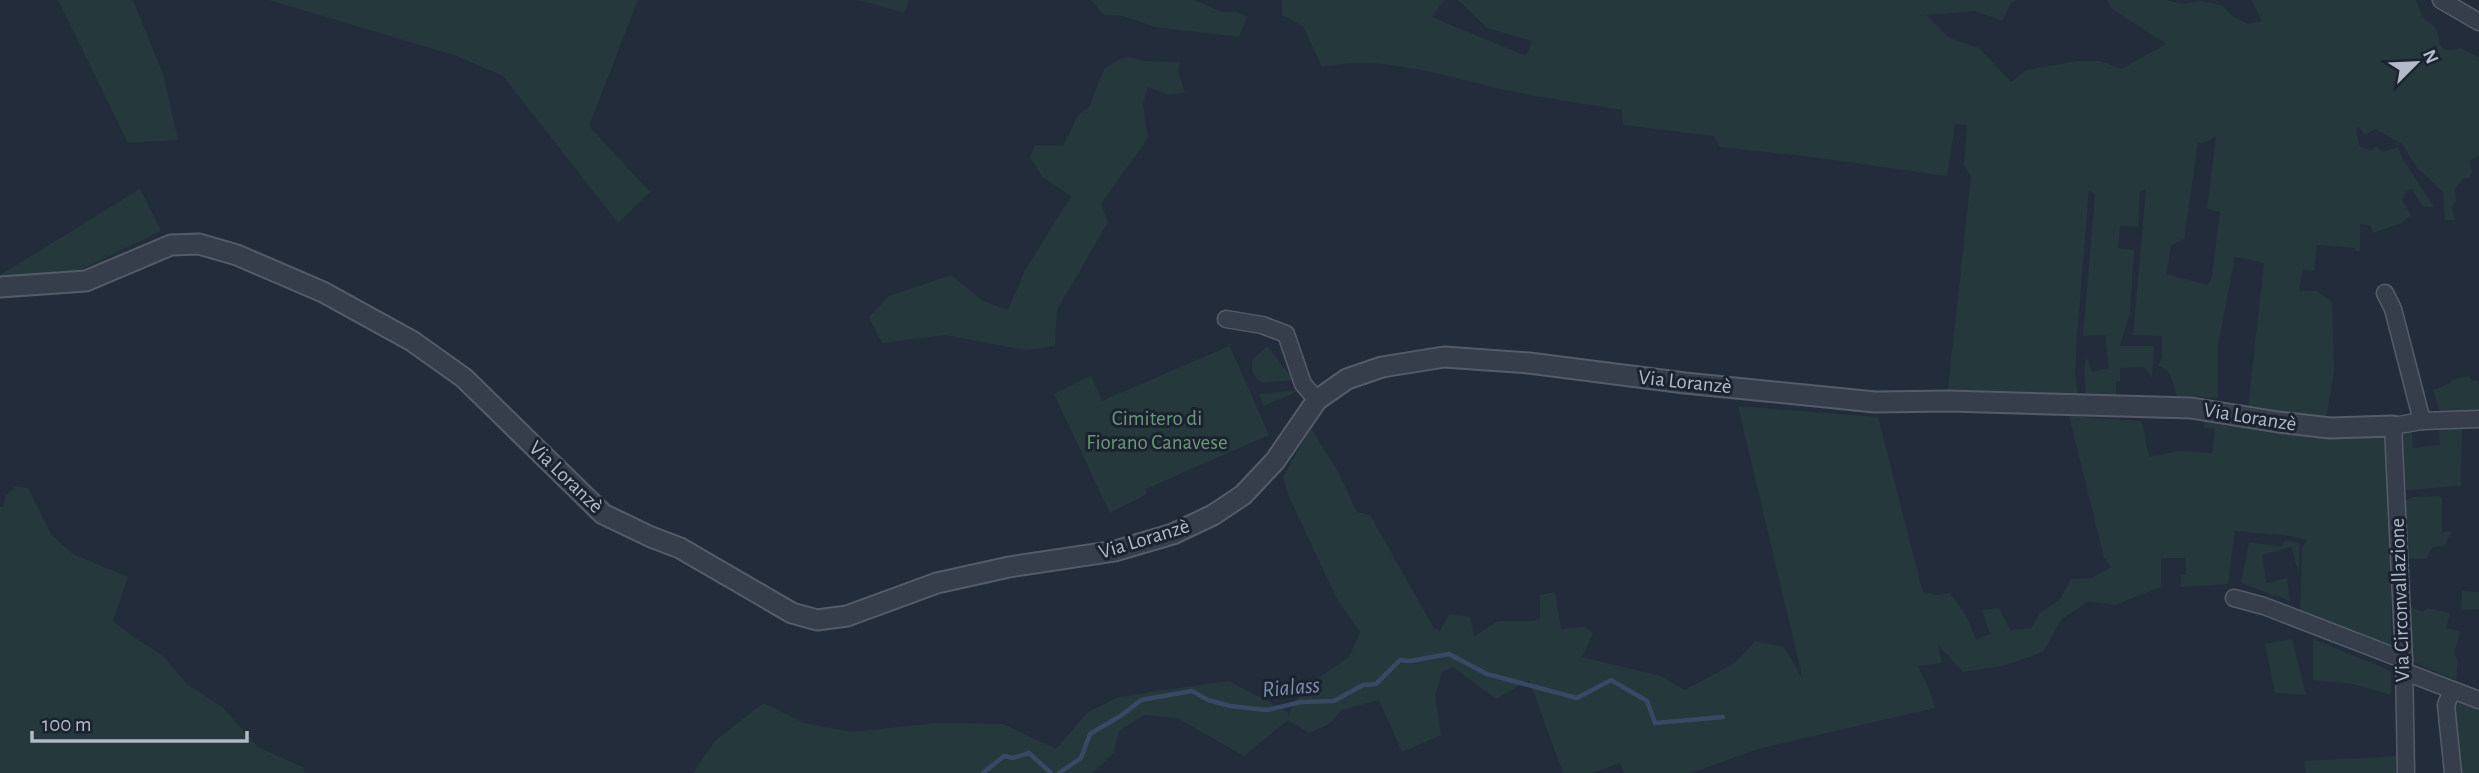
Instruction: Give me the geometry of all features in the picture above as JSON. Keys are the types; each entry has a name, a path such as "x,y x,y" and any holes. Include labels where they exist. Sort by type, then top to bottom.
{"street":[{"path":"2441,0 2479,22"},
{"name":"Via Loranzè","path":"0,287 86,281 171,246 199,244 237,255 323,292 412,341 464,378 603,514 680,548 792,613 817,620 847,616 937,583 1009,567 1115,551 1173,534 1213,515 1243,495 1275,461 1317,400 1347,379 1382,368 1444,356 1875,402 1950,401 2191,408 2330,428 2393,426"},
{"path":"2385,293 2393,309 2422,421"},
{"path":"1226,319 1262,325 1286,334 1303,384 1317,400"},
{"path":"2393,426 2422,421 2479,419"},
{"name":"Via Circonvallazione","path":"2393,426 2406,773"},
{"path":"2234,598 2264,606 2479,700"},
{"path":"2452,690 2446,705 2453,773"}],"green space":[{"path":"58,0 133,0 163,74 178,140 128,143"},
{"path":"269,0 638,0 589,126 650,192 618,223 503,76 457,56"},
{"path":"859,0 909,0 904,13"},
{"path":"1091,0 1194,0 1222,12 1237,12 1247,17 1239,37 1155,27 1123,16 1104,15"},
{"path":"1282,0 1444,0 1432,17 1526,56 1532,41 1487,28 1458,0 2016,0 2012,2 2002,21 1975,11 1926,15 1949,38 1979,48 2011,82 2026,70 2077,61 2101,61 2121,69 2166,44 2112,9 2107,0 2166,0 2185,4 2201,1 2223,6 2231,15 2248,24 2262,21 2251,0 2416,0 2424,18 2435,28 2443,48 2460,48 2479,57 2479,155 2469,161 2472,171 2469,178 2464,178 2455,189 2456,201 2452,207 2455,220 2445,221 2443,192 2417,168 2402,144 2375,129 2365,135 2359,127 2356,129 2359,145 2370,151 2376,146 2383,152 2398,147 2434,207 2423,207 2412,189 2408,190 2402,200 2411,215 2402,223 2373,233 2370,225 2360,224 2360,252 2355,248 2317,245 2314,271 2303,270 2299,291 2317,291 2332,302 2334,371 2326,420 2248,409 2264,263 2235,257 2218,345 2218,398 2177,396 2169,374 2158,366 2162,357 2162,336 2133,335 2146,189 2140,192 2138,227 2120,226 2118,248 2134,250 2130,314 2120,346 2154,346 2152,378 2144,367 2120,368 2116,395 2086,395 2084,368 2087,357 2092,372 2109,368 2105,335 2083,336 2095,195 2089,190 2075,372 2078,394 1948,389 1971,176 1964,165 1967,125 1955,124 1947,176 1720,147 1714,136 1623,125 1622,110 1515,92 1395,66 1370,63 1322,67 1303,26 1282,15","holes":["2216,136 2207,209 2220,212 2212,276 2208,285 2166,274 2171,245 2184,239 2198,143"]},
{"path":"1128,57 1144,61 1180,62 1178,72 1185,93 1169,95 1148,87 1143,104 1148,138 1101,204 1108,222 1057,310 1055,346 1024,350 946,335 882,343 869,317 889,296 951,275 983,301 1008,310 1025,270 1071,196 1042,177 1030,157 1035,145 1063,146 1078,115 1089,107 1104,69"},
{"path":"140,189 161,231 72,274 0,281 0,275"},
{"name":"Cimitero di Fiorano Canavese","path":"1227,340 1269,435 1146,489 1147,494 1110,513 1054,394 1091,376 1102,401 1229,346"},
{"path":"1267,346 1294,380 1263,383 1255,376 1252,370 1253,359"},
{"path":"2469,376 2479,384 2479,414 2441,415 2433,390 2451,383 2451,380"},
{"path":"1300,390 1264,406 1259,394"},
{"path":"1738,406 1878,417 1923,592 1937,595 1950,593 1966,615 1976,640 1990,634 1982,610 1999,608 2010,630 2031,628 2040,613 2060,599 2071,579 2091,578 2111,567 2104,558 2069,416 2142,421 2149,457 2179,451 2212,453 2215,428 2204,428 2204,417 2386,431 2391,535 2391,645 2388,648 2300,618 2302,548 2307,540 2235,531 2228,584 2181,587 2181,575 2186,575 2185,558 2161,558 2161,587 2115,605 2089,601 2062,619 2043,652 2003,666 1963,672 1938,645 1942,663 1918,666 1935,708 1758,749 1691,773 1624,773 1620,763 1592,773 1563,773 1529,680 1496,699 1453,667 1442,672 1435,696 1441,735 1402,752 1379,700 1342,710 1328,725 1309,733 1288,720 1244,756 1177,718 1144,715 1119,731 1114,752 1093,773 693,773 715,741 763,703 804,723 852,732 935,723 1003,724 1056,749 1088,712 1119,697 1229,681 1288,712 1289,718 1292,704 1315,680 1349,657 1360,632 1337,599 1289,497 1283,477 1311,428 1337,470 1357,512 1370,515 1434,628 1440,631 1449,614 1470,617 1474,636 1498,621 1540,619 1540,595 1555,592 1561,629 1585,627 1593,633 1582,657 1661,676 1685,690 1736,662 1755,641 1784,647 1803,680"},
{"path":"2462,422 2461,486 2405,490 2402,431 2412,429 2413,448 2440,445 2439,425"},
{"path":"16,486 28,488 51,534 73,554 128,577 113,621 162,655 187,684 222,707 258,747 302,767 306,773 0,773 0,507 3,507 6,496"},
{"path":"2413,497 2442,497 2442,532 2452,531 2444,546 2433,547 2426,559 2406,559 2403,509 2406,500"},
{"path":"2285,540 2299,543 2299,574 2291,547 2262,555 2266,583 2287,578 2290,601 2241,583 2249,542 2281,547"},
{"path":"2462,591 2479,592 2479,609 2461,610"},
{"path":"2411,607 2423,612 2427,608 2450,613 2446,628 2460,631 2454,654 2458,660 2456,680 2409,660"},
{"path":"2292,639 2306,695 2275,693 2265,644"},
{"path":"2313,639 2391,671 2391,695 2353,684 2313,680"},
{"path":"2452,700 2479,710 2479,773 2455,773"},
{"path":"2396,756 2397,773 2306,773 2304,761"}],"waterway":[{"name":"Rialass","path":"1059,773 1081,758 1090,734 1141,700 1192,691 1208,700 1230,706 1267,710 1301,702 1334,701 1363,685 1376,684 1400,660 1410,661 1449,654 1487,674 1577,698 1611,680 1647,701 1655,723 1723,717"},
{"name":"Rialass","path":"983,773 1004,756 1013,758 1029,753 1051,773"}]}
